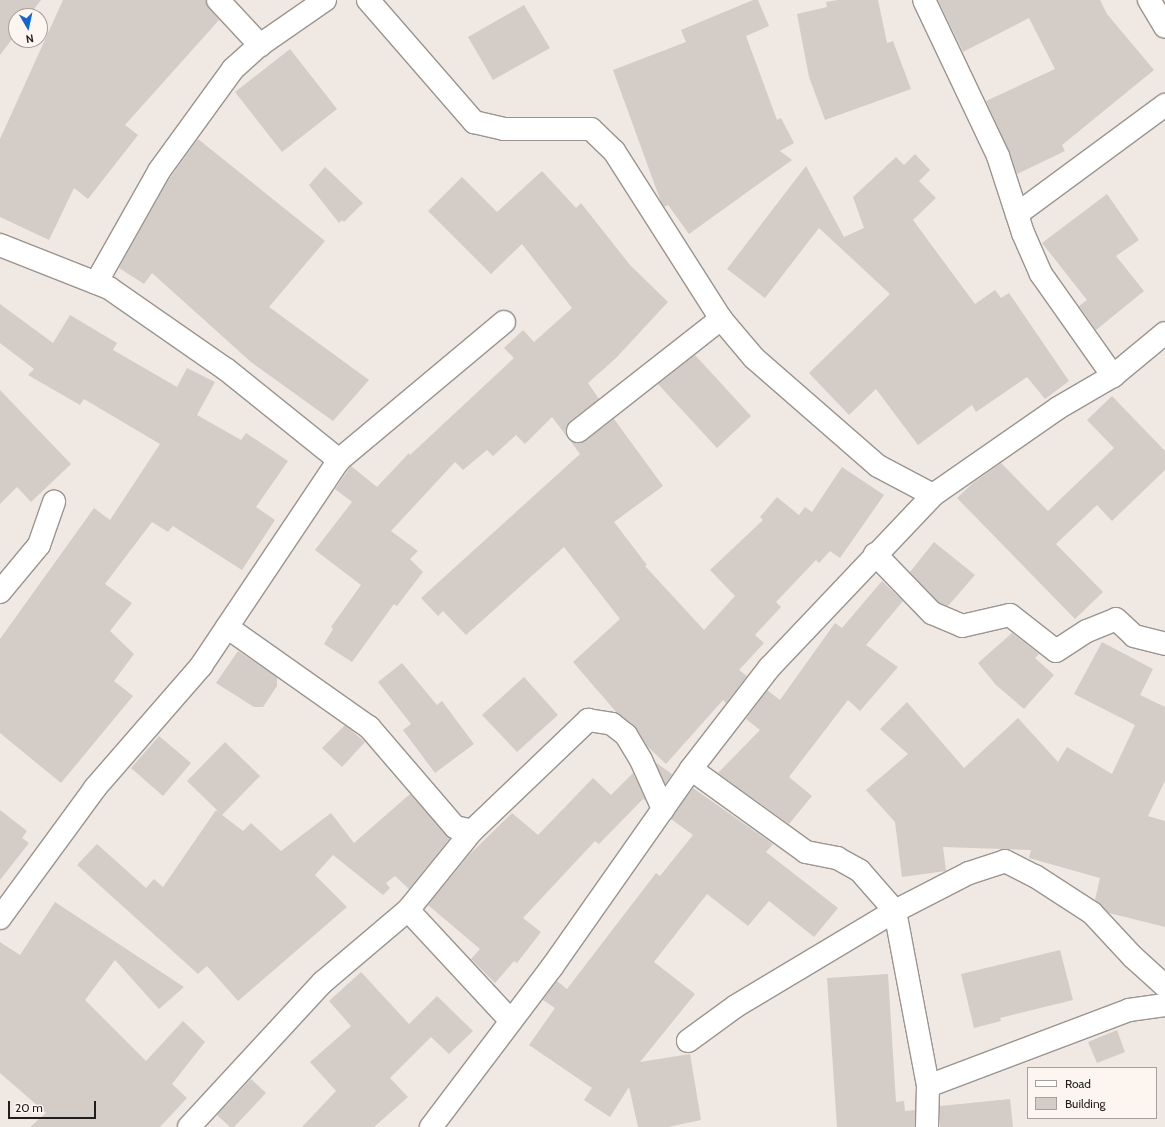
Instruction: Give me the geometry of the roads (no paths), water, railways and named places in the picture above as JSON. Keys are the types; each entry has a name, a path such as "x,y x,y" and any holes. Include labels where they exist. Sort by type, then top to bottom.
{"street":[{"path":"218,0 260,45"},
{"path":"96,283 159,171 233,69 260,45 325,0"},
{"path":"368,0 474,122 504,129 590,129 614,151 721,319 754,358 878,466 933,495"},
{"path":"924,0 998,156 1017,214 1041,274 1113,376"},
{"path":"1149,0 1165,26"},
{"path":"1017,214 1165,105"},
{"path":"0,245 108,288 227,370 339,460"},
{"path":"578,431 721,319"},
{"path":"0,918 94,788 201,666 339,460 504,322"},
{"path":"431,1127 552,967 691,769 769,668 875,554 933,495 1058,408 1113,376 1165,333"},
{"path":"0,592 39,545 54,502"},
{"path":"875,554 932,613 962,626 1010,615 1056,651 1087,631 1116,619 1134,636 1160,637"},
{"path":"227,627 369,727 455,827 472,830"},
{"path":"189,1127 322,982 408,910 472,830 588,720 612,724 626,735 641,760 663,809"},
{"path":"691,769 806,852 837,858 860,871 894,911 928,1086 928,1127"},
{"path":"688,1041 736,1006 894,911 969,873 1005,861 1035,876 1092,913 1132,957 1165,986"},
{"path":"408,910 511,1020"},
{"path":"928,1086 1129,1010 1165,1005"}]}
